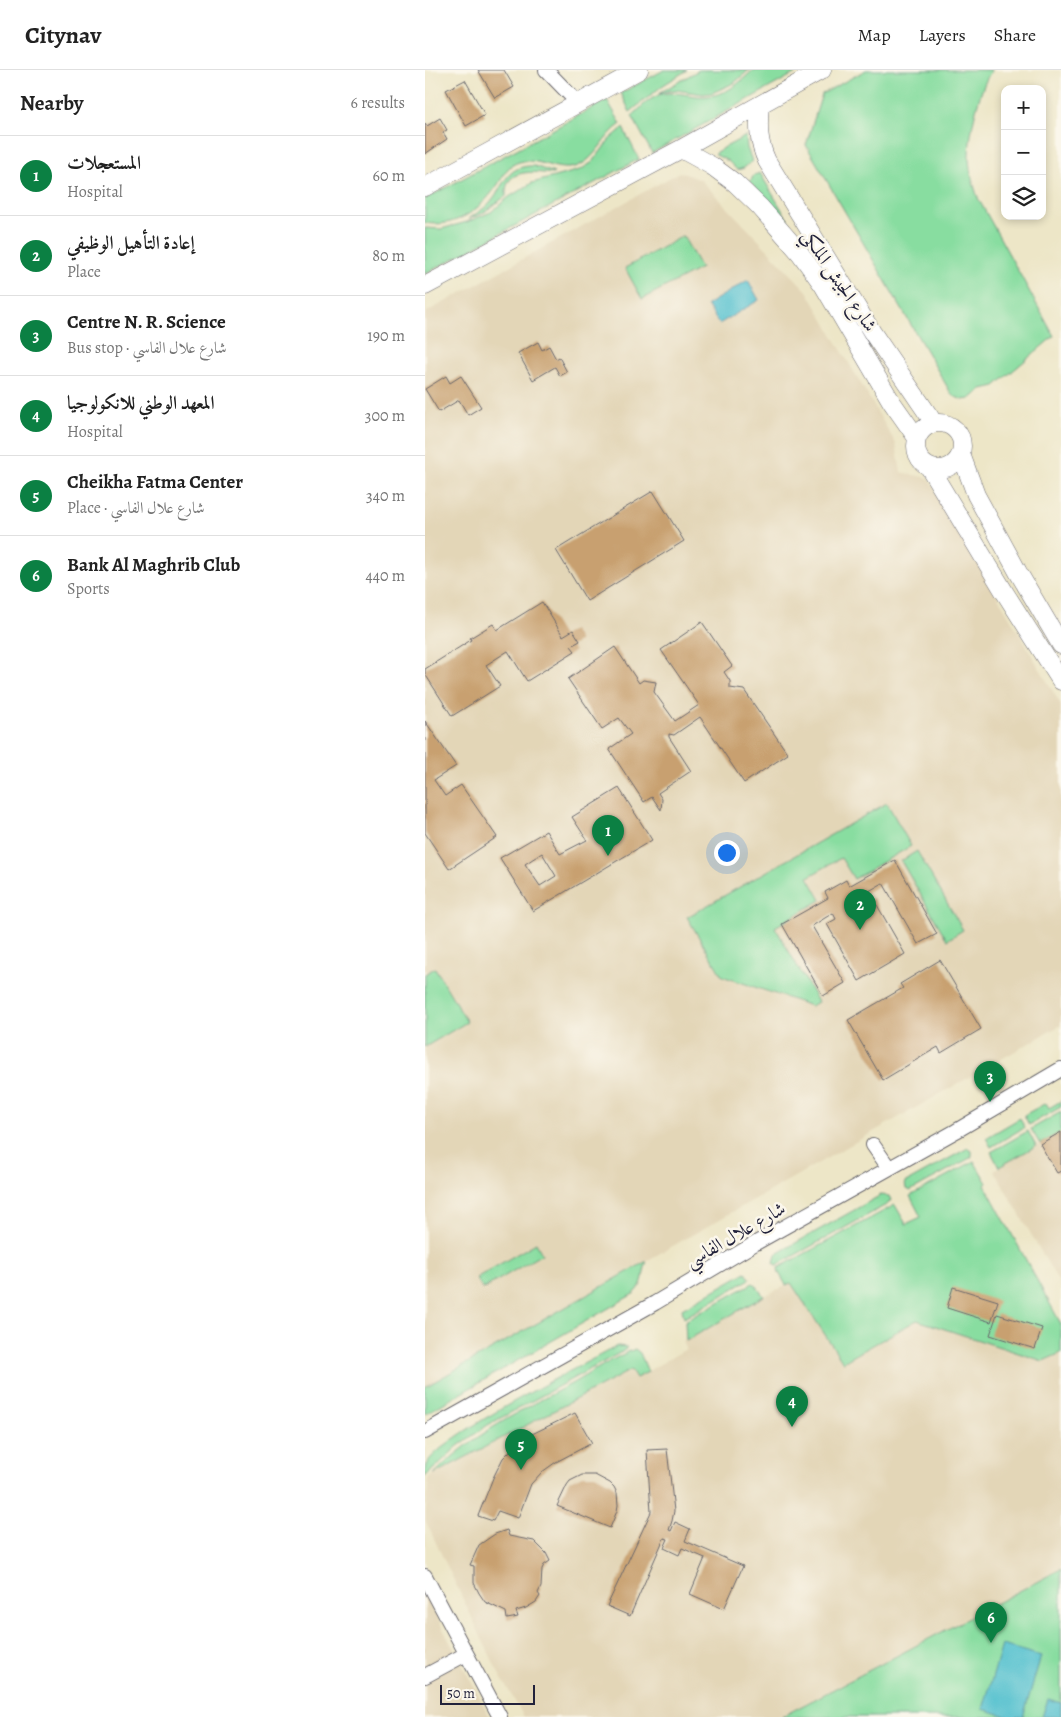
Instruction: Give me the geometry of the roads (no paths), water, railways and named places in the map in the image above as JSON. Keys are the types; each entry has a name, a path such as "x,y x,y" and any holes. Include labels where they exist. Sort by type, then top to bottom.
{"main road":[{"path":"425,187 639,70"},
{"path":"425,286 822,70"},
{"name":"شارع الجيش الملكي","path":"760,105 758,132 767,161 871,332 934,423"},
{"name":"شارع الجيش الملكي","path":"681,148 712,166 741,188 800,253 823,285 881,385 917,438"},
{"path":"961,454 957,462 951,467 943,470 934,470 920,461 916,454 917,438 921,431 934,423 943,423 958,433 961,440 961,454 976,495 1061,645"},
{"path":"929,467 1061,681"}],"street":[{"path":"546,70 578,103"},
{"name":"شارع علال الفاسي","path":"426,1433 1061,1069"},
{"path":"873,1145 889,1168"},
{"path":"425,1576 500,1717"},
{"path":"425,1676 466,1654"}],"water":[{"path":"748,280 759,300 719,324 707,305"},
{"path":"1002,1645 1041,1656 1023,1717 1009,1717 983,1709"},
{"path":"1048,1699 1061,1703 1061,1717 1042,1717"}],"place":[{"name":"المستعجلات","path":"608,856"},
{"name":"إعادة التأهيل الوظيفي","path":"860,930"},
{"name":"Centre N. R. Science","path":"990,1102"},
{"name":"المعهد الوطني للانكولوجيا","path":"792,1427"},
{"name":"Cheikha Fatma Center","path":"521,1470"},
{"name":"Bank Al Maghrib Club","path":"991,1643"}]}
